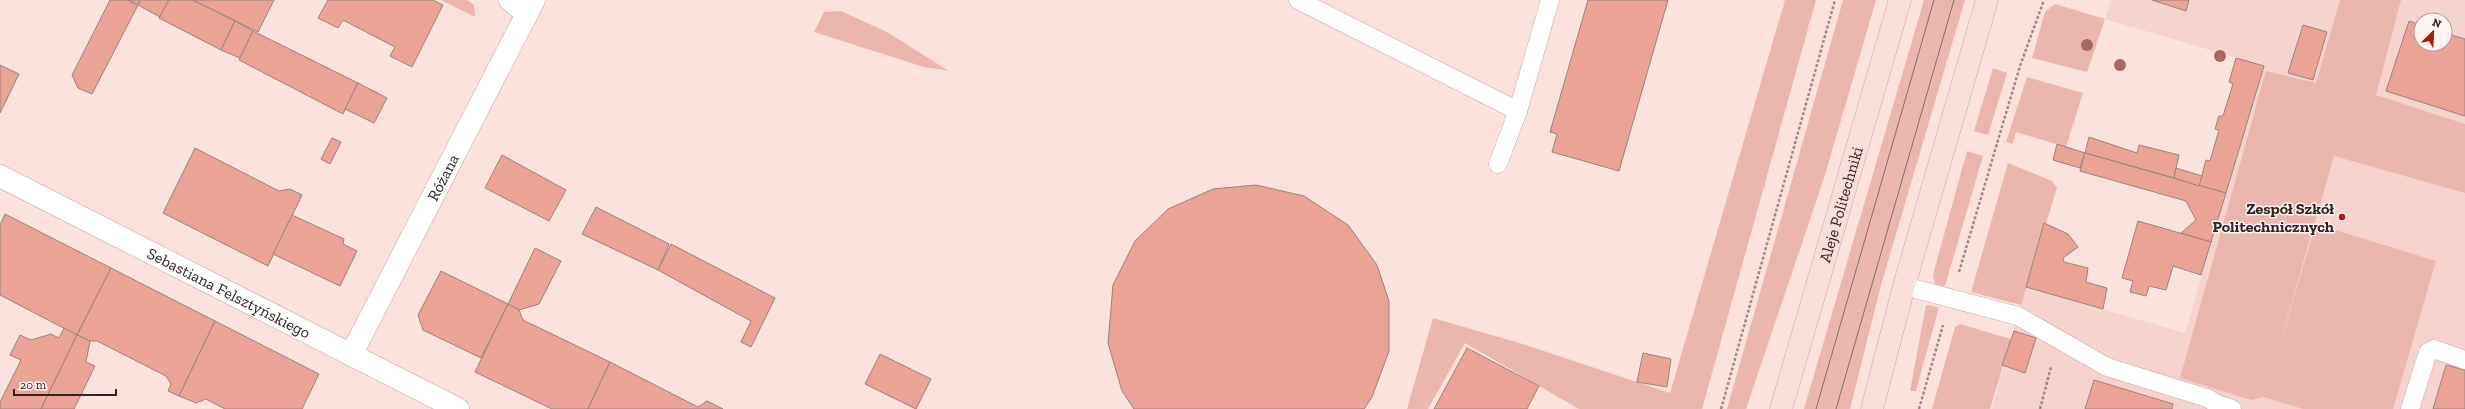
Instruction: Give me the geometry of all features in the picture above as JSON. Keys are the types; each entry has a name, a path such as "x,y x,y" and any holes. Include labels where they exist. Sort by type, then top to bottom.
{"main road":[{"name":"Aleje Politechniki","path":"1781,409 1900,0"},
{"path":"1872,409 1904,286 1987,0"}],"street":[{"path":"510,0 531,7"},
{"name":"Różana","path":"351,355 531,7"},
{"name":"Sebastiana Felsztyńskiego","path":"0,176 458,409"}],"lane":[{"path":"1298,0 1518,111"},
{"path":"1498,164 1518,111 1550,0"},
{"path":"1904,286 2018,316 2107,366 2207,398 2232,409"},
{"path":"2410,409 2428,352 2434,349 2465,360"}],"path":[{"path":"1721,409 1835,0"},
{"path":"1919,409 1950,299 2020,66 2044,0"},
{"path":"2040,409 2059,339"}],"shaded area":[{"path":"441,0 467,0 474,5 475,17"},
{"path":"1785,0 1816,0 1702,409 1579,409 1465,343 1428,409 1407,409 1433,318 1526,345 1670,393"},
{"path":"1843,0 1876,0 1825,175 1746,409 1727,409"},
{"path":"1924,0 1965,0 1881,285 1850,409 1804,409"},
{"name":"Zespół Szkół Politechnicznych","path":"2111,0 2465,0 2465,409 1992,409 2026,287 2185,333 2264,66 2105,19"},
{"path":"2340,0 2401,0 2376,95 2465,124 2465,193 2334,156 2277,353 2316,224 2436,261 2393,409 2303,409 2264,397 2251,400 2180,378 2266,71 2316,83"},
{"path":"2055,4 2105,19 2087,72 2032,58 2045,12"},
{"path":"841,11 887,32 949,71 924,67 814,32 824,12"},
{"path":"1993,68 2007,73 1988,135 1974,131"},
{"path":"2027,77 2083,93 2066,147 2016,132 2013,144 2006,142"},
{"path":"1967,151 1983,156 1945,286 1935,284 1933,275"},
{"path":"2008,163 2052,181 2057,188 2021,305 1971,292"},
{"path":"1926,305 1939,307 1916,391 1910,391"},
{"path":"1960,324 2011,339 1990,409 1932,409 1955,327"}],"building":[{"path":"110,0 128,0 138,5 92,94 78,88 72,75"},
{"path":"128,0 140,0 138,5"},
{"path":"140,0 169,0 160,17 138,5"},
{"path":"169,0 193,0 235,21 221,50 159,18"},
{"path":"193,0 274,0 258,32"},
{"path":"328,0 433,0 443,5 412,67 390,56 395,47 343,20 338,28 318,18"},
{"path":"1588,0 1668,0 1619,171 1552,152 1557,134 1550,132"},
{"path":"2152,0 2189,0 2186,11"},
{"path":"235,21 253,31 240,58 221,50"},
{"path":"2409,21 2413,22 2413,52 2453,52 2453,35 2465,39 2465,116 2386,91"},
{"path":"2303,25 2327,32 2313,80 2288,73"},
{"path":"253,31 358,83 343,114 239,60"},
{"path":"2236,58 2264,66 2226,193 2199,186 2206,160 2210,161 2219,130 2215,129 2219,116 2223,116 2233,84 2229,82"},
{"path":"0,65 19,74 0,113"},
{"path":"358,83 387,98 374,123 345,109"},
{"path":"2089,137 2137,153 2139,145 2179,155 2174,178 2085,153"},
{"path":"332,138 341,142 330,164 321,159"},
{"path":"2057,144 2085,153 2080,168 2053,160"},
{"path":"195,148 279,191 290,189 302,195 268,266 163,213"},
{"path":"2085,153 2226,193 2211,242 2181,233 2196,220 2186,201 2080,171"},
{"path":"502,155 566,190 549,221 485,188"},
{"path":"2176,168 2202,176 2199,186 2174,178"},
{"path":"1256,185 1304,196 1348,225 1377,265 1389,301 1389,351 1372,397 1364,409 1134,409 1122,391 1108,343 1113,285 1135,241 1168,209 1213,189"},
{"path":"596,207 669,244 658,270 582,234"},
{"path":"5,214 111,268 77,335 0,295 0,225"},
{"path":"292,215 344,239 343,244 357,251 340,286 273,254"},
{"path":"2138,221 2211,242 2201,275 2173,266 2166,290 2149,286 2146,296 2130,292 2133,281 2122,278"},
{"path":"2044,223 2068,234 2078,247 2063,258 2064,262 2088,268 2086,282 2107,288 2103,309 2026,287"},
{"path":"671,244 775,298 751,347 741,342 751,321 658,270"},
{"path":"535,248 561,261 539,304 519,310 508,304"},
{"path":"111,268 215,321 179,396 168,391 171,384 166,376 97,341 90,341 77,335"},
{"path":"441,271 508,304 481,358 423,330 418,315"},
{"path":"508,304 519,310 523,320 610,362 588,409 552,409 475,372"},
{"path":"215,321 319,374 302,409 225,409 206,399 196,403 179,396"},
{"path":"64,328 77,335 41,409 0,409 0,402 21,360 10,355 20,335 31,340 51,334 59,338"},
{"path":"2014,331 2036,338 2025,373 2002,365"},
{"path":"77,335 90,341 86,362 95,366 74,409 41,409"},
{"path":"1467,348 1539,386 1527,409 1434,409"},
{"path":"1643,353 1671,359 1667,387 1637,382"},
{"path":"880,354 931,379 916,409 865,384"},
{"path":"610,362 698,407 707,401 723,409 588,409"},
{"path":"2446,365 2465,370 2465,409 2433,409"},
{"path":"2094,380 2173,404 2172,409 2085,409"}],"tram line":[{"path":"1816,409 1934,0"},
{"path":"1836,409 1954,0"}],"place":[{"name":"Zespół Szkół Politechnicznych","path":"2342,217"}]}
